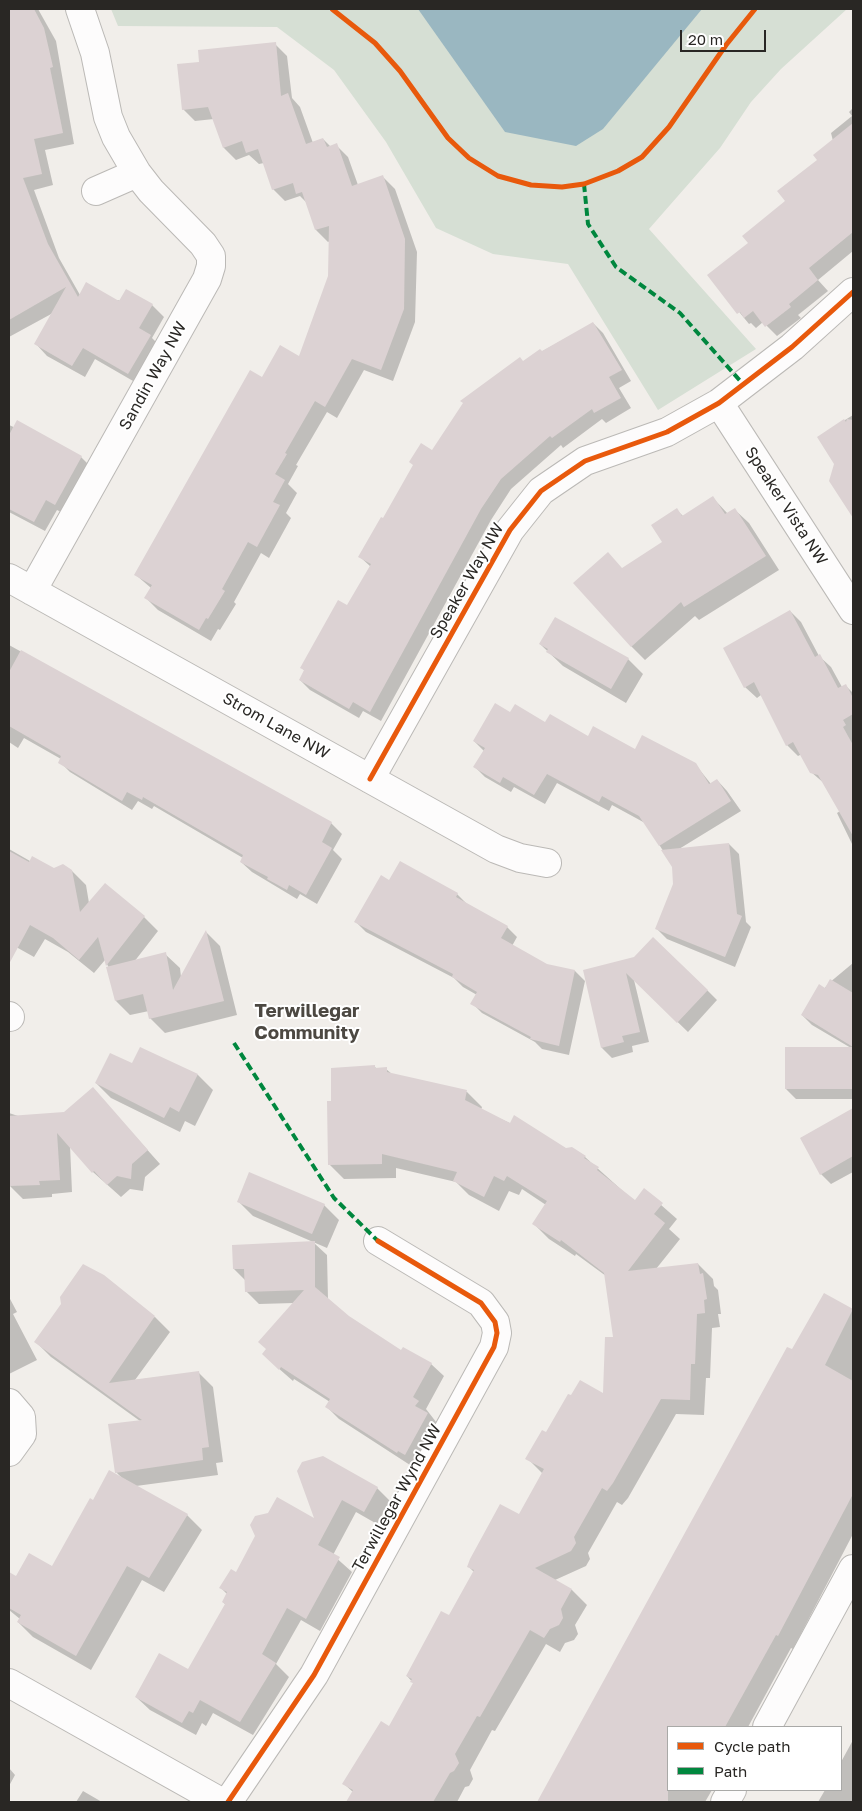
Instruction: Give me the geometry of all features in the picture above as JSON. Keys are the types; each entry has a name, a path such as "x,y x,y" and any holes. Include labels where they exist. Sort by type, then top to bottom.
{"street":[{"name":"Sandin Way NW","path":"32,591 202,288 211,266 211,256 203,244 151,191 137,173 108,117 95,53 80,9"},
{"path":"96,191 137,173"},
{"name":"Speaker Way NW","path":"370,779 510,530 540,491 585,461 667,432 719,403 792,347 853,292"},
{"name":"Speaker Vista NW","path":"719,403 853,610"},
{"name":"Strom Lane NW","path":"9,578 496,849 520,858 547,863"},
{"name":"Terwillegar Wynd NW","path":"228,1802 314,1675 494,1347 497,1333 495,1322 480,1303 378,1241"},
{"path":"9,1403 21,1417 22,1434 9,1452"},
{"path":"768,1726 853,1569"},
{"path":"9,1683 220,1802"},
{"path":"725,1802 731,1791"}],"shaded area":[{"path":"111,9 847,9 781,69 751,102 720,148 649,229 756,349 658,410 568,264 493,254 436,228 386,142 334,70 277,27 118,26"}],"water":[{"path":"418,9 702,9 603,129 576,146 505,132"}],"building":[{"path":"9,9 34,9 44,28 53,67 50,68 63,133 34,139 42,174 23,178 48,244 78,297 86,282 119,301 126,289 153,304 139,328 151,335 128,374 83,348 72,366 34,344 66,287 9,320"},
{"path":"276,42 281,96 288,93 306,144 323,138 327,147 337,143 352,186 383,175 405,239 404,309 381,370 352,359 325,407 315,401 275,474 285,480 273,502 280,505 257,547 248,542 222,589 225,591 199,630 144,598 152,585 134,575 250,370 262,377 280,345 299,356 328,276 329,226 315,230 302,192 296,194 293,183 272,190 258,149 246,153 242,141 223,148 208,107 182,110 177,64 199,62 198,50"},
{"path":"853,123 853,232 809,268 818,280 789,304 791,307 765,327 753,311 744,318 740,312 737,314 707,275 748,243 742,236 785,201 777,191 817,160 813,155"},
{"path":"593,322 622,370 609,377 621,398 594,413 592,409 552,438 550,436 501,479 481,509 370,712 353,702 349,709 299,680 304,670 300,668 338,600 347,605 371,564 358,557 413,465 409,462 421,443 432,450 463,403 460,401 520,357 523,361 540,349 542,351"},
{"path":"844,419 846,422 847,419 853,420 853,518 829,481 834,464 817,437"},
{"path":"17,420 82,456 55,505 46,500 34,522 9,509 9,435"},
{"path":"713,496 725,514 735,508 766,556 684,607 681,602 631,647 573,583 608,552 622,568 662,542 651,525 677,508 682,516"},
{"path":"790,610 815,657 820,654 838,688 846,684 853,698 853,714 843,720 846,725 843,727 853,745 853,836 818,775 810,773 793,742 786,746 754,682 744,688 723,648"},
{"path":"555,617 629,658 611,689 546,652 548,649 539,644"},
{"path":"21,650 332,822 322,842 332,848 306,895 289,885 287,890 267,879 268,877 240,862 243,855 143,797 142,800 127,792 122,801 58,763 61,756 9,726 9,672"},
{"path":"495,703 510,712 515,704 545,722 550,714 588,736 593,726 635,749 642,735 696,763 709,784 717,779 731,801 659,846 639,816 602,796 599,802 547,774 534,795 503,777 500,783 473,767 485,748 473,741"},
{"path":"729,843 737,914 742,916 725,957 655,929 673,884 672,867 661,850"},
{"path":"9,851 29,862 32,856 54,868 63,864 72,870 80,912 105,883 145,916 106,966 98,937 79,960 53,938 30,925 9,964"},
{"path":"400,861 458,893 456,897 508,926 501,938 547,964 575,970 559,1046 530,1039 531,1037 470,1004 477,992 452,977 453,974 354,922 381,875 389,880"},
{"path":"206,930 224,1001 149,1019 143,994 115,1001 106,967 166,952 173,990"},
{"path":"653,937 708,990 677,1023 626,973 640,1032 622,1036 624,1042 601,1048 583,970 634,957"},
{"path":"830,979 853,993 853,1047 801,1015 819,984 825,988"},
{"path":"140,1047 198,1074 179,1112 170,1107 164,1118 95,1083 110,1053 132,1063"},
{"path":"785,1047 853,1047 853,1089 785,1089"},
{"path":"375,1065 375,1068 387,1067 387,1072 467,1090 465,1100 510,1123 514,1115 566,1148 572,1147 586,1156 584,1158 599,1167 597,1170 635,1200 644,1188 663,1203 654,1214 665,1223 628,1271 698,1263 700,1274 703,1273 707,1299 704,1300 705,1313 697,1314 695,1364 691,1364 690,1400 661,1399 613,1483 607,1491 602,1488 574,1537 576,1543 571,1551 535,1568 572,1589 561,1609 563,1618 559,1625 550,1629 544,1638 530,1630 480,1717 477,1716 455,1754 459,1763 454,1771 450,1773 433,1802 346,1802 353,1790 342,1784 381,1721 389,1726 413,1683 410,1682 412,1679 406,1676 441,1611 449,1615 474,1570 467,1567 470,1559 500,1504 519,1514 544,1469 525,1459 542,1430 546,1432 568,1394 571,1395 580,1380 603,1393 605,1337 613,1337 604,1273 561,1240 560,1242 532,1224 547,1201 507,1176 504,1181 494,1176 484,1197 453,1181 457,1172 382,1154 382,1164 328,1165 327,1101 331,1101 331,1068"},
{"path":"93,1087 148,1150 132,1164 131,1179 117,1176 107,1185 94,1171 92,1173 57,1133 60,1180 39,1181 40,1185 9,1186 9,1116 64,1112"},
{"path":"853,1108 853,1156 820,1175 800,1138"},
{"path":"249,1172 325,1204 312,1234 237,1202"},
{"path":"315,1241 315,1287 349,1316 401,1350 403,1347 432,1363 413,1397 419,1401 415,1406 428,1413 405,1455 398,1451 397,1453 325,1407 330,1399 281,1367 279,1370 262,1354 266,1349 258,1342 304,1290 245,1292 244,1269 233,1269 232,1245"},
{"path":"83,1264 104,1275 155,1316 109,1383 199,1371 209,1447 202,1448 203,1460 115,1473 108,1424 142,1420 34,1342 61,1304 60,1297"},
{"path":"824,1293 853,1309 825,1365 853,1381 853,1494 778,1636 776,1635 726,1726 667,1726 668,1802 537,1802 787,1347 792,1349"},
{"path":"323,1456 378,1487 364,1512 342,1500 318,1545 340,1557 306,1619 287,1608 262,1654 276,1663 240,1722 200,1700 193,1713 189,1711 182,1723 135,1697 159,1653 188,1669 225,1604 222,1602 227,1592 219,1588 231,1569 236,1572 255,1536 250,1525 255,1516 268,1513 277,1497 314,1518 297,1471 302,1462"},
{"path":"109,1470 188,1514 149,1578 127,1566 76,1656 17,1622 21,1615 9,1608 9,1572 16,1576 29,1553 52,1566 90,1498 93,1500"}],"marked path":[{"path":"584,184 588,224 616,267 680,313 743,384"},
{"path":"234,1043 334,1198 378,1241"}],"cycle path":[{"path":"332,9 375,43 400,71 448,138 469,158 498,176 531,185 562,187 584,184 618,171 642,157 669,127 726,45 755,9"},
{"path":"370,779 510,530 541,491 585,461 667,432 719,403 792,347 853,292"},
{"path":"228,1802 314,1675 494,1347 497,1333 495,1322 481,1303 378,1241"}],"district":[{"name":"Terwillegar Community","path":"307,1022"}]}
